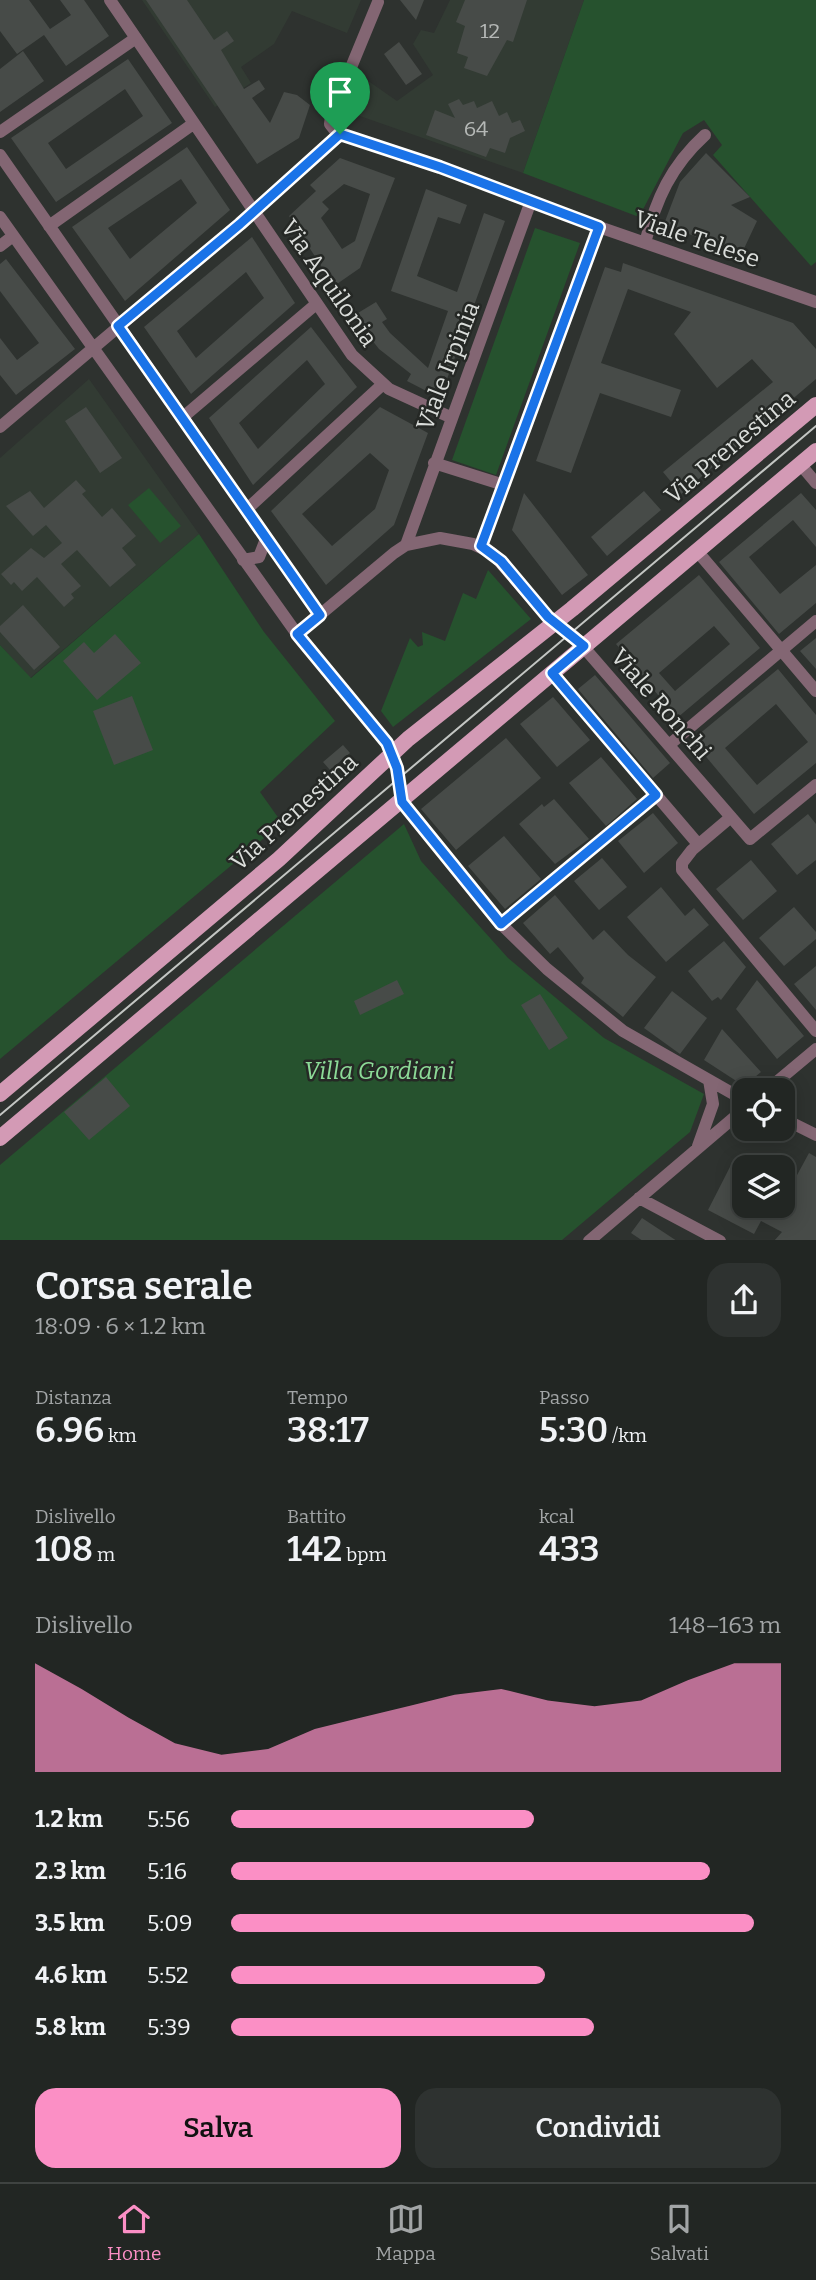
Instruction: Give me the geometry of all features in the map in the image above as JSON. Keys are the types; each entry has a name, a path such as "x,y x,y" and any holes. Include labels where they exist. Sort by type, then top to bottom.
{"main road":[{"name":"Via Prenestina","path":"0,1094 279,859 337,808 392,753 555,623 816,405"},
{"path":"0,1138 816,451"}],"street":[{"name":"Via Aquilonia","path":"110,0 352,355 383,384 450,417"},
{"path":"0,427 253,212 340,134 331,126 331,116 378,2"},
{"path":"0,132 136,38"},
{"path":"49,226 193,124"},
{"name":"Viale Telese","path":"340,134 440,167 599,227 810,300"},
{"path":"645,243 654,207 670,173 682,155 705,135"},
{"path":"0,155 320,615"},
{"name":"Viale Irpinia","path":"406,545 450,417 531,201"},
{"path":"0,217 297,634 392,753 402,802 501,924 547,969 614,1024 732,1093"},
{"path":"297,634 406,545 440,538 481,546 599,227"},
{"path":"0,246 13,236"},
{"path":"810,300 816,310"},
{"path":"182,418 315,304"},
{"path":"246,510 383,384"},
{"path":"434,463 504,485"},
{"path":"800,464 816,483"},
{"path":"243,560 260,556 266,539"},
{"name":"Viale Ronchi","path":"481,546 496,556 555,623 584,646 750,839 816,785"},
{"path":"697,551 816,691"},
{"path":"669,745 816,621"},
{"path":"552,673 698,845"},
{"path":"501,924 656,795"},
{"path":"731,817 698,845 682,867 816,1031"},
{"path":"781,1078 816,1049"},
{"path":"696,1150 713,1104 709,1080"},
{"path":"593,1239 732,1119"},
{"path":"795,1124 816,1135"},
{"path":"639,1198 718,1240"}],"shaded area":[{"path":"142,0 361,0 347,33 292,11 274,44 241,67 251,83 215,107"},
{"path":"450,0 584,0 523,173 357,115 364,78 397,101 433,75 413,44 421,30 434,33"},
{"path":"89,379 199,534 30,678 0,645 0,458"}],"green space":[{"path":"584,0 816,0 816,262 811,266 713,155 722,145 704,120 683,133 639,217 523,173"},
{"path":"535,228 580,243 496,475 452,460"},
{"path":"149,488 181,526 160,543 128,505"},
{"path":"199,534 264,632 335,721 260,792 282,823 0,1059 0,645 31,678"},
{"path":"488,570 531,619 393,727 381,711 410,638 418,647 423,645 422,632 445,641 463,593 476,599"},
{"name":"Villa Gordiani","path":"404,824 421,861 508,958 604,1038 704,1094 690,1132 562,1240 0,1240 0,1165"}],"building":[{"path":"0,0 29,0 50,29 71,15 60,0 84,0 109,36 66,66 44,35 17,54 0,31"},
{"path":"146,0 187,0 214,40 227,31 234,41 221,50 244,89 259,80 265,89 252,98 270,123 284,92 297,95 310,105 299,138 257,164"},
{"path":"400,0 424,0 416,20"},
{"path":"465,0 527,0 513,42 507,40 487,76 464,68 468,57 457,53 465,26 456,22"},
{"path":"399,42 422,74 406,85 384,54"},
{"path":"23,51 44,81 0,112 0,69"},
{"path":"128,59 172,123 56,202 11,138","holes":["125,89 143,116 66,169 48,143"]},
{"path":"459,99 463,105 474,101 477,108 492,101 499,116 507,112 512,123 520,120 525,131 510,138 505,153 490,148 486,157 426,135 435,110 455,118 448,104"},
{"path":"187,147 230,210 125,301 72,227","holes":["181,179 197,203 130,259 108,228"]},
{"path":"706,153 750,197 731,205 757,221 741,255 664,224 680,182"},
{"path":"340,158 395,178 360,268 334,286 289,216 316,191 310,185","holes":["344,184 370,194 355,241 342,249 321,218 329,209 322,202"]},
{"path":"426,189 467,205 460,224 438,217 417,276 457,292 484,213 505,221 440,398 407,381 411,374 379,349 353,316 376,302 387,319 382,322 390,333 428,368 448,311 391,291"},
{"path":"252,237 295,303 191,394 144,327","holes":["246,272 264,298 196,358 177,331"]},
{"path":"6,259 75,349 16,395 0,375 0,338 17,360 39,343 0,291 0,264"},
{"path":"623,263 793,323 816,349 816,379 681,494 663,472 773,382 752,359 717,388 674,334 691,312 628,289 601,363 681,390 671,417 600,393 571,473 536,461 605,267 621,272"},
{"path":"311,327 357,387 253,485 209,418","holes":["307,360 325,384 258,449 239,423"]},
{"path":"86,407 122,458 100,473 65,421"},
{"path":"380,407 428,433 394,525 326,585 271,511","holes":["370,453 389,470 375,509 332,546 302,514"]},
{"path":"76,480 86,491 82,494 102,517 112,508 136,536 122,548 136,565 110,587 77,550 61,564 81,586 71,594 74,598 64,607 37,577 22,591 14,582 11,585 1,574 31,548 44,558 62,543 46,525 33,536 6,506 30,491 44,508"},
{"path":"644,491 661,510 607,556 591,537"},
{"path":"524,493 588,575 562,595 512,530"},
{"path":"801,493 816,510 816,547 793,520 749,557 780,594 816,565 816,603 779,634 719,562"},
{"path":"699,575 760,648 677,718 616,644","holes":["714,626 730,644 675,691 659,673"]},
{"path":"23,605 60,647 34,670 0,632 0,626"},
{"path":"115,634 141,663 97,700 63,661 84,642 94,653"},
{"path":"816,638 816,669 800,651"},
{"path":"778,669 816,715 816,763 754,814 692,740","holes":["776,704 808,742 757,785 725,748"]},
{"path":"595,675 670,763 653,778 578,689"},
{"path":"132,696 153,750 114,765 93,711"},
{"path":"553,697 590,740 557,767 520,724"},
{"path":"506,738 541,778 456,850 421,809"},
{"path":"343,745 350,753 330,770 323,762"},
{"path":"601,757 637,799 606,826 569,783"},
{"path":"554,799 589,839 555,864 519,824 542,804 544,807"},
{"path":"653,813 678,843 644,873 618,841"},
{"path":"808,814 816,824 816,860 797,875 771,844"},
{"path":"504,836 541,879 505,909 468,866"},
{"path":"602,858 627,887 599,910 574,881"},
{"path":"751,860 777,891 743,920 716,889"},
{"path":"661,887 685,916 694,908 709,925 666,962 627,917"},
{"path":"555,895 593,940 604,930 628,955 656,977 623,1017 581,983 584,978 558,947 550,954 523,923"},
{"path":"794,907 816,932 816,939 784,966 759,938"},
{"path":"724,941 746,967 721,1000 718,997 712,1001 688,971"},
{"path":"816,966 816,1010 794,984"},
{"path":"397,980 404,994 360,1015 354,1001"},
{"path":"757,980 804,1036 777,1059 736,1009"},
{"path":"672,991 707,1018 680,1054 644,1028"},
{"path":"540,994 568,1038 549,1050 521,1005"},
{"path":"722,1029 761,1072 754,1078 732,1078 704,1060"},
{"path":"106,1077 130,1106 89,1140 64,1112"},
{"path":"809,1153 816,1157 816,1240 775,1240 782,1232 761,1221 754,1234 708,1210 732,1163 732,1218 795,1218 795,1176"},
{"path":"642,1218 675,1240 642,1240 631,1233"}],"tram line":[{"path":"0,1115 816,426"}],"route":[{"path":"340,134 440,167 599,227 481,546 501,561 548,617 584,646 552,673 656,795 501,924 402,802 397,768 387,743 297,634 320,615 118,326 240,224 340,134"}]}
